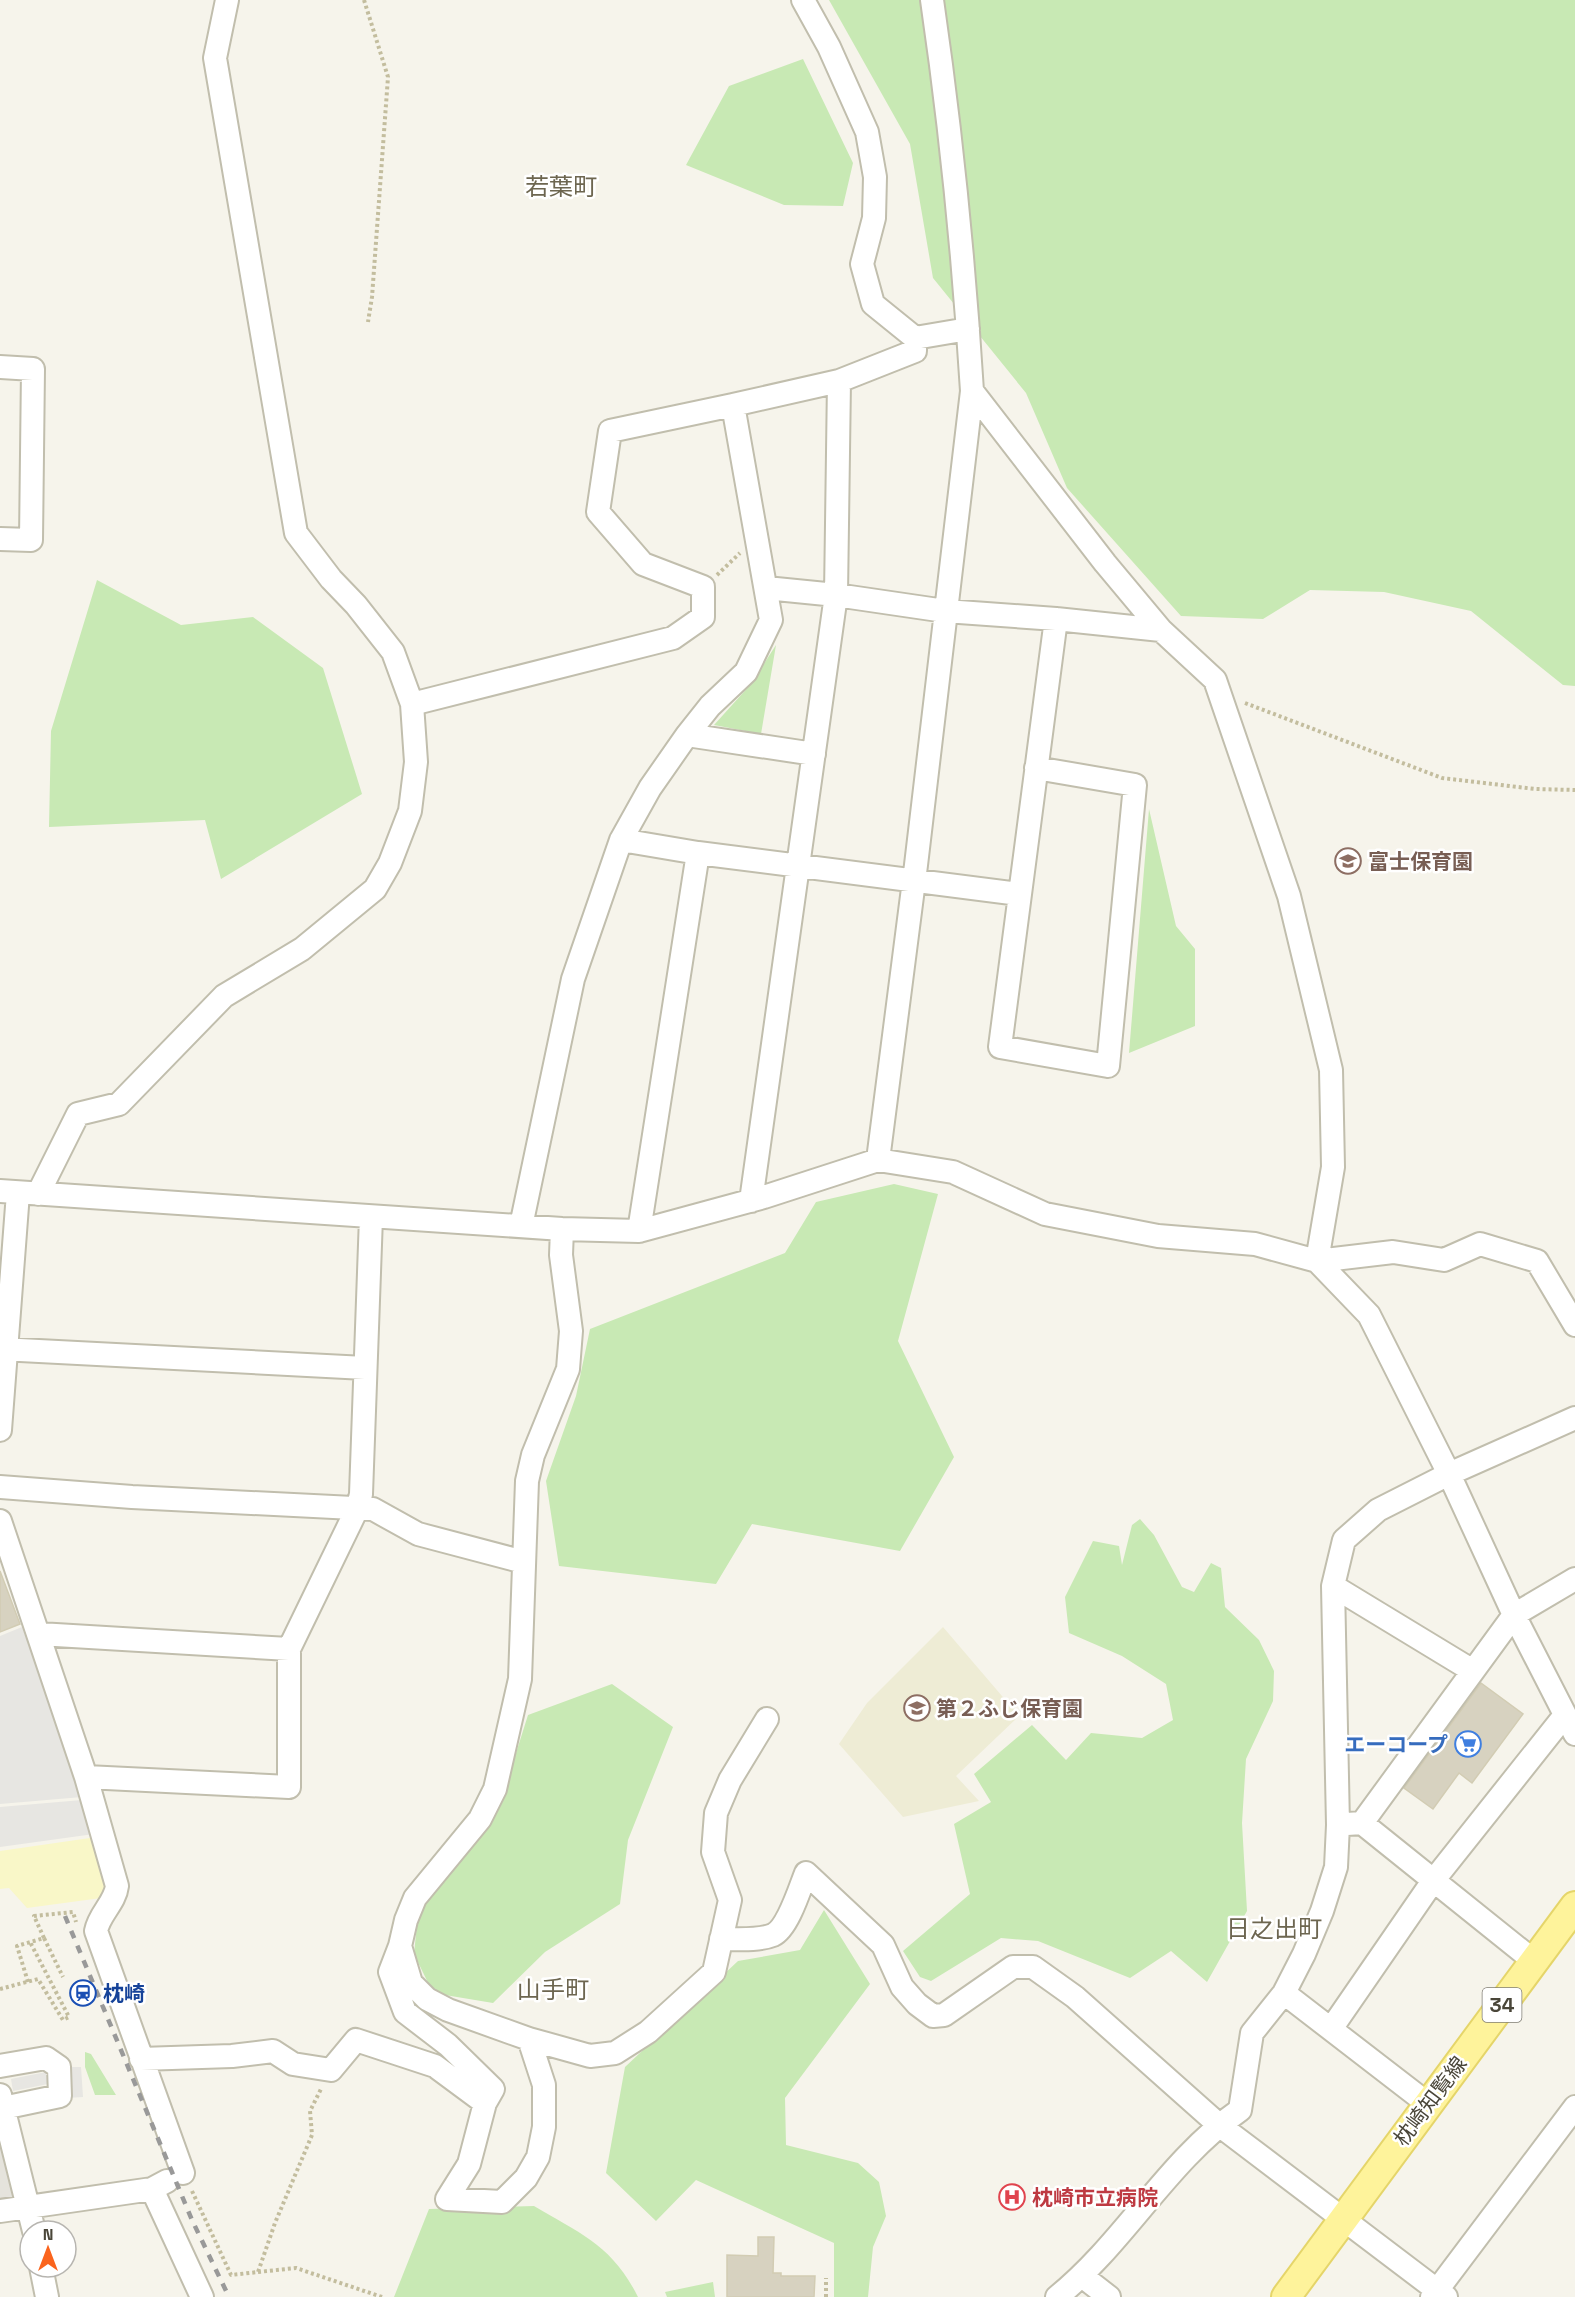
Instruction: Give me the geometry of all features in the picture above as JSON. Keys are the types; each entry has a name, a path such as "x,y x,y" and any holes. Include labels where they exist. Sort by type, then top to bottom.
{"main road":[{"name":"枕崎知覧線","path":"1286,2297 1575,1906"}],"street":[{"path":"0,1430 4,1349 19,1193 78,1114 119,1104 224,996 302,949 375,889 390,863 410,811 416,762 412,704 393,652 356,605 331,579 296,533 215,58 227,0"},
{"path":"803,0 838,66 867,132 875,177 874,218 862,264 873,304 915,338 968,329"},
{"path":"878,1160 972,391 948,108 932,0"},
{"path":"412,704 673,638 703,617 703,587 644,564 598,512 610,431 839,381 915,351 915,338"},
{"path":"0,367 33,369 32,540 0,539"},
{"path":"751,1201 836,595 839,381"},
{"path":"972,391 1161,630 1215,680 1289,896 1331,1070 1332,1167 1317,1261"},
{"path":"521,1226 573,980 621,840 650,788 687,735 710,706 746,672 771,620 733,405"},
{"path":"766,588 836,595 945,611 1161,630"},
{"path":"1036,768 1135,785 1108,1066 1000,1047 1019,894 1056,619"},
{"path":"687,735 814,754"},
{"path":"621,840 698,853 1019,894"},
{"path":"639,1231 698,853"},
{"path":"19,1193 562,1229 639,1231 751,1201 878,1160 953,1172 1045,1214 1158,1236 1254,1244 1317,1261 1393,1252 1444,1260 1480,1244 1537,1261 1575,1325"},
{"path":"86,1777 289,1787 289,1649 358,1507 371,1217"},
{"path":"529,2039 544,2085 544,2127 537,2157 526,2178 502,2202 447,2199 469,2164 484,2103 493,2089 448,2045 405,2012 390,1972 415,1898 480,1819 495,1790 520,1679 526,1481 533,1455 568,1369 571,1331 561,1255 562,1229"},
{"path":"1317,1261 1369,1315 1449,1474 1514,1615 1570,1724 1433,1881 1331,2029"},
{"path":"4,1349 365,1368"},
{"path":"1057,2297 1082,2276 1164,2179 1219,2125 1240,2110 1252,2033 1284,1993 1322,1911 1336,1867 1338,1825 1332,1586 1344,1540 1378,1510 1449,1474 1575,1418"},
{"path":"0,1487 132,1497 374,1509 418,1534 524,1562"},
{"path":"0,1521 86,1777 117,1886 116,1895 98,1923 96,1931 141,2059 167,2181 199,2297"},
{"path":"1362,1823 1514,1615 1575,1579"},
{"path":"1332,1586 1473,1671"},
{"path":"39,1634 289,1649"},
{"path":"400,1946 411,1983 427,1999 448,2010 529,2039 590,2056 615,2053 648,2032 714,1972 730,1900 713,1852 716,1813 730,1780 768,1719"},
{"path":"1338,1825 1362,1823 1534,1961"},
{"path":"722,1939 759,1938 775,1934 782,1927 792,1908 806,1873 883,1945 902,1987 917,2004 933,2016 944,2015 1013,1967 1033,1967 1076,1996 1219,2125 1439,2295 1575,2108"},
{"path":"1284,1993 1428,2104"},
{"path":"141,2059 232,2056 273,2051 293,2064 331,2070 356,2040 435,2066 484,2103"},
{"path":"0,2066 46,2058 59,2067 60,2096 2,2102 32,2219"},
{"path":"0,2211 167,2181"},
{"path":"1082,2276 1109,2297"},
{"path":"43,2279 47,2297"}],"path":[{"path":"363,0 388,77 372,297 368,322"},
{"path":"703,587 756,539"},
{"path":"1219,693 1442,778 1535,789 1575,790"},
{"path":"63,1977 34,1916 73,1912 79,1929"},
{"path":"28,1982 16,1946 44,1938"},
{"path":"0,1989 38,1979 63,2020 69,2017 30,1942"},
{"path":"258,2272 275,2223 312,2135 310,2111 331,2070"},
{"path":"167,2181 231,2275 296,2268 382,2297"},
{"path":"826,2278 826,2297"}],"shaded area":[{"path":"22,1627 82,1797 0,1804 0,1636"},
{"path":"943,1627 1019,1716 956,1776 979,1801 903,1817 839,1744 867,1703"},
{"path":"82,1800 94,1834 0,1847 0,1807"},
{"path":"66,2067 81,2067 83,2097 67,2098"},
{"path":"46,2072 48,2084 13,2091 11,2079"},
{"path":"0,2127 17,2192 12,2199 0,2201"}],"green space":[{"path":"829,0 1575,0 1575,686 1563,685 1471,611 1384,592 1310,590 1263,619 1181,616 1067,488 1026,393 933,278 910,144"},
{"path":"803,59 853,163 843,206 784,205 686,165 729,86"},
{"path":"97,580 181,625 253,617 323,668 362,794 221,879 205,820 49,827 51,731"},
{"path":"776,645 761,734 714,725 751,684"},
{"path":"1149,809 1176,926 1195,949 1195,1026 1129,1053"},
{"path":"894,1184 938,1194 898,1341 954,1457 900,1551 752,1524 716,1584 559,1566 546,1481 576,1396 590,1329 785,1253 816,1202"},
{"path":"1140,1519 1154,1535 1182,1587 1194,1592 1211,1563 1221,1568 1225,1607 1259,1640 1274,1671 1273,1701 1246,1759 1242,1823 1247,1911 1207,1982 1171,1951 1130,1978 1038,1941 1001,1938 931,1981 920,1977 903,1951 970,1894 954,1824 991,1802 974,1774 1032,1725 1066,1760 1091,1733 1142,1738 1173,1720 1166,1684 1122,1656 1069,1633 1065,1597 1093,1541 1119,1546 1122,1565 1132,1525"},
{"path":"612,1684 673,1727 628,1840 620,1904 545,1952 493,2003 433,1993 414,1954 419,1904 500,1804 528,1715"},
{"path":"824,1910 870,1984 785,2098 786,2145 858,2163 879,2182 886,2216 873,2247 868,2297 834,2297 834,2243 696,2180 656,2221 606,2173 625,2067 738,1961 800,1950"},
{"path":"85,2052 91,2054 116,2095 95,2095 85,2067"},
{"path":"534,2206 581,2233 606,2253 628,2279 638,2297 394,2297 429,2209"},
{"path":"713,2282 715,2297 667,2297 665,2292"}],"sand":[{"path":"97,1837 109,1884 101,1898 27,1908 9,1888 0,1889 0,1851"}],"building":[{"path":"0,1571 20,1624 0,1632"},
{"name":"エーコープ","path":"1481,1683 1523,1714 1472,1783 1459,1773 1433,1809 1404,1788"},
{"path":"758,2237 774,2237 773,2273 781,2273 781,2276 815,2276 814,2297 727,2297 727,2255 758,2256"}],"railway":[{"path":"65,1916 192,2220 229,2297"}],"place":[{"name":"富士保育園","path":"1348,861"},
{"name":"第２ふじ保育園","path":"917,1708"},
{"name":"エーコープ","path":"1468,1744"},
{"name":"枕崎","path":"83,1993"},
{"name":"枕崎市立病院","path":"1012,2197"}],"district":[{"name":"若葉町","path":"561,186"},
{"name":"日之出町","path":"1274,1928"},
{"name":"山手町","path":"553,1989"}]}
